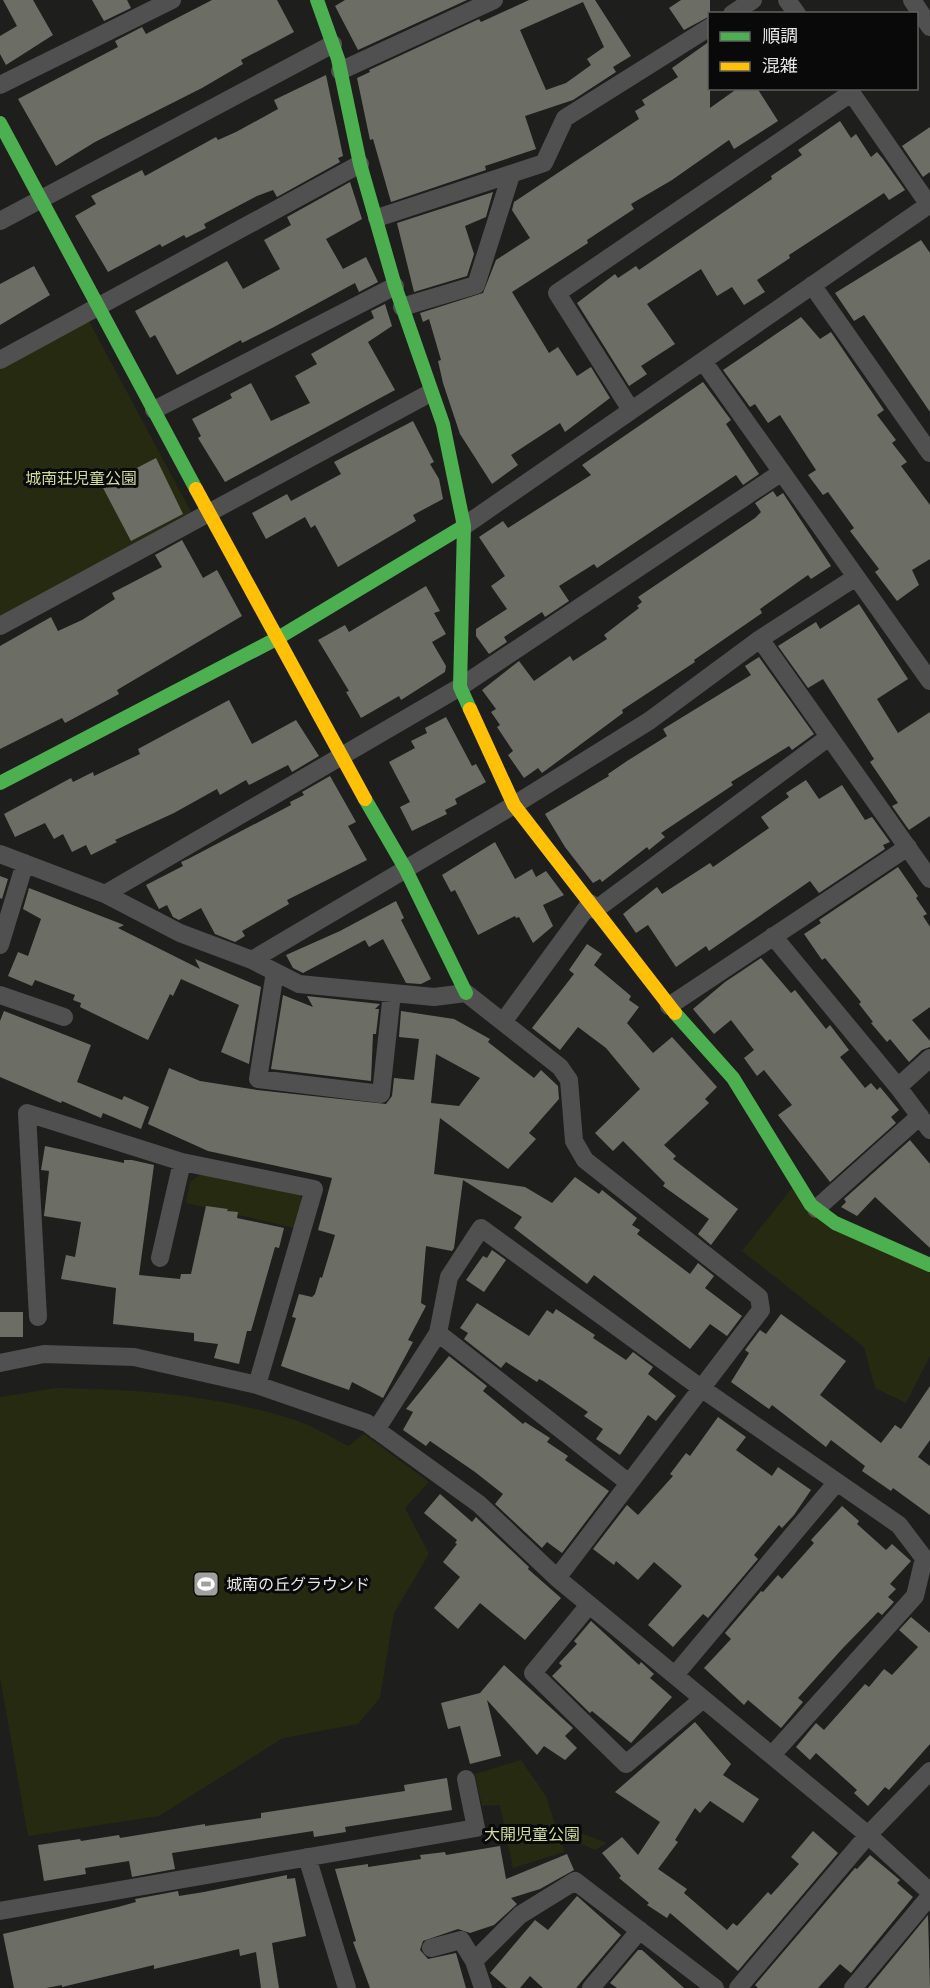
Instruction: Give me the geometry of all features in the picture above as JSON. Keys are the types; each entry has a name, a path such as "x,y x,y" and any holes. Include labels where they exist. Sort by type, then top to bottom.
{"street":[{"path":"0,85 172,0"},
{"path":"317,0 333,44 360,164 395,286 430,393 443,424 464,526 460,687 514,805 669,1006 733,1078 811,1205 835,1223 930,1265"},
{"path":"340,71 494,0"},
{"path":"735,12 753,0"},
{"path":"912,0 930,27"},
{"path":"377,218 544,164 566,118 708,28"},
{"path":"0,221 333,44"},
{"path":"0,783 278,638 464,526 929,205 850,91 557,293 631,410"},
{"path":"0,123 340,756 405,868 466,993 560,1067 569,1080 574,1141 585,1160 759,1297 760,1310 557,1578"},
{"path":"0,360 360,164"},
{"path":"402,307 476,285 511,175"},
{"path":"812,285 930,453"},
{"path":"154,410 395,286"},
{"path":"703,361 930,681"},
{"path":"0,626 430,393"},
{"path":"105,894 460,687 782,472"},
{"path":"252,960 514,805 649,721 760,639 856,577"},
{"path":"760,639 930,879"},
{"path":"503,1022 592,906 829,737"},
{"path":"669,1006 908,847"},
{"path":"0,854 105,894 180,933 252,960 299,984 434,997 466,993"},
{"path":"0,945 25,863"},
{"path":"773,936 925,1123 816,1209"},
{"path":"276,972 258,1079 381,1094 392,993"},
{"path":"0,995 64,1017"},
{"path":"898,1087 930,1058"},
{"path":"38,1317 27,1113 182,1162 314,1189 257,1385"},
{"path":"160,1258 182,1162"},
{"path":"376,1430 438,1333 449,1278 481,1228 701,1388 899,1525 924,1558 915,1596 772,1755"},
{"path":"438,1333 629,1483"},
{"path":"0,1363 44,1354 134,1357 257,1385 367,1423 479,1504 557,1578 868,1835 930,1894 853,1988"},
{"path":"675,1675 837,1482"},
{"path":"589,1605 533,1672 626,1764 703,1699"},
{"path":"738,1988 868,1835 930,1771"},
{"path":"0,1911 476,1828 466,1779"},
{"path":"307,1857 347,1988"},
{"path":"474,1961 520,1915 575,1881 715,1988"},
{"path":"591,1988 640,1930"},
{"path":"432,1948 461,1940 474,1961 483,1988"}],"green space":[{"name":"城南荘児童公園","path":"89,321 191,512 0,618 0,370"},
{"path":"204,1172 300,1194 305,1208 299,1229 186,1203 190,1182"},
{"path":"792,1188 930,1271 930,1356 906,1403 875,1388 864,1347 742,1251"},
{"name":"城南の丘グラウンド","path":"56,1388 146,1392 207,1399 266,1411 302,1422 348,1446 364,1434 429,1482 405,1508 429,1554 394,1613 380,1698 358,1724 283,1738 159,1816 28,1836 0,1677 0,1397"},
{"name":"大開児童公園","path":"521,1760 546,1796 557,1830 576,1831 607,1843 595,1850 582,1844 562,1841 564,1852 513,1868 500,1805 482,1806 475,1774"}],"building":[{"path":"3,0 33,0 53,35 6,65 0,54 0,36 17,26"},
{"path":"92,0 127,0 131,8 104,21"},
{"path":"212,0 277,0 294,32 241,60 243,64 202,88 95,142 56,166 18,99 118,47 115,41 142,27 146,34"},
{"path":"345,0 467,0 358,50 335,6"},
{"path":"529,0 595,0 631,56 613,67 616,72 573,100 525,116 536,149 485,166 486,170 391,202 373,139 370,140 357,78 370,72 369,70 479,19 481,22","holes":["583,2 604,47 587,59 591,65 566,83 546,90 520,30"]},
{"path":"681,0 710,0 708,17 684,30 669,8"},
{"path":"708,42 710,108 735,90 758,90 778,121 734,149 729,140 672,180 631,204 634,209 587,240 588,243 512,292 549,353 558,347 577,376 591,367 610,398 565,432 560,423 511,455 518,465 492,484 460,434 443,383 438,361 441,360 429,319 423,322 420,313 483,293 496,260 530,238 512,210 514,202 639,119 635,111 645,105 642,100 678,77 672,68"},
{"path":"326,75 343,156 338,158 340,162 277,197 273,190 257,196 204,224 206,228 186,238 184,235 162,247 160,244 108,272 75,216 96,204 91,196 142,170 145,176 216,137 218,140 236,132 278,109 274,100"},
{"path":"840,121 851,138 856,134 871,157 877,152 905,190 889,200 884,193 789,255 790,258 757,280 765,292 744,305 732,287 717,296 701,269 647,304 675,344 641,366 647,374 629,386 577,303 615,274 618,278 636,266 639,270 772,179 771,176 802,155 798,150"},
{"path":"930,127 930,172 923,177 902,146"},
{"path":"350,182 362,219 326,239 343,269 366,257 378,282 359,292 355,283 274,327 242,343 241,340 177,375 155,335 150,338 135,311 227,261 243,289 280,269 264,240 291,225 287,217"},
{"path":"493,192 486,217 465,226 474,254 467,276 414,292 397,223"},
{"path":"921,240 930,253 930,412 864,315 854,321 835,293"},
{"path":"34,266 50,295 0,325 0,284"},
{"path":"385,304 392,326 368,342 395,390 225,482 198,438 201,436 192,419 232,398 230,394 251,383 271,421 310,403 295,376 317,364 311,354 374,318 371,311"},
{"path":"801,317 820,339 831,332 884,410 877,415 896,440 892,443 907,462 901,466 930,505 930,559 912,570 919,585 897,601 875,572 879,569 850,531 854,528 828,492 823,495 808,475 816,470 780,415 768,423 755,404 750,407 723,370"},
{"path":"703,382 731,420 726,424 759,474 743,485 736,475 597,568 594,564 559,586 569,601 545,617 542,612 504,637 507,642 489,654 476,636 476,629 507,609 491,586 505,576 479,537 503,521 508,528 591,475 582,465"},
{"path":"413,421 434,462 430,464 439,479 443,499 413,515 416,521 338,567 315,525 311,528 305,517 266,539 252,513 287,494 291,501 341,474 334,462"},
{"path":"156,458 183,514 131,541 102,486"},
{"path":"773,491 777,497 783,493 831,566 811,579 808,575 760,609 762,613 694,660 695,662 622,710 623,713 542,773 538,768 524,778 508,755 513,751 497,727 500,725 491,712 496,709 482,690 519,661 534,681 570,656 573,661 607,639 604,635 639,608 637,606 642,602 638,597 755,518 761,512 755,503"},
{"path":"182,540 203,578 217,570 242,616 117,690 119,694 65,723 62,718 0,749 0,646 51,617 58,631 82,620 115,599 112,593 162,567 155,555"},
{"path":"426,586 440,611 434,613 446,634 432,642 446,666 445,672 401,700 399,696 361,718 346,692 349,691 318,640 345,625 349,632"},
{"path":"859,604 908,679 877,699 898,733 930,712 930,816 909,830 892,806 898,803 870,762 874,759 823,679 808,688 778,646 816,622 820,629"},
{"path":"759,657 814,734 792,750 789,746 731,782 733,785 661,833 665,837 649,850 647,847 602,882 600,879 593,883 565,847 545,814 609,776 608,774 667,736 663,729 751,675 745,666"},
{"path":"229,700 252,744 296,720 319,756 292,772 288,765 249,785 246,780 220,795 217,789 174,813 115,840 117,842 91,855 86,845 72,852 63,834 54,839 45,823 15,837 4,814 71,778 73,782 93,772 94,776 140,754 138,749"},
{"path":"446,717 472,766 476,764 486,782 455,799 457,804 445,810 447,814 412,831 400,807 410,802 389,762 415,748 411,741 427,733 425,728"},
{"path":"330,776 356,822 348,826 367,860 287,900 289,904 242,931 245,936 235,942 215,934 201,908 179,920 173,917 167,905 159,909 146,885 183,866 181,862 291,805 290,802 304,795 302,792"},
{"path":"806,780 819,799 842,785 865,820 872,817 890,842 883,845 885,849 819,893 810,881 709,951 706,946 676,967 648,925 636,933 623,914 657,887 662,894 710,863 713,867 769,828 761,817 789,797 786,793"},
{"path":"495,842 515,879 532,869 536,877 546,871 564,895 543,905 553,926 533,943 519,917 515,916 478,935 455,890 451,892 442,875"},
{"path":"898,867 918,896 916,898 927,914 923,916 930,927 930,1007 912,1020 930,1041 930,1047 922,1050 909,1062 890,1039 887,1042 871,1023 873,1022 859,1004 861,1002 825,958 822,960 804,934 821,923 819,920"},
{"path":"0,876 8,879 2,899 0,898"},
{"path":"29,888 124,925 118,928 200,969 195,959 261,987 249,1064 221,1052 239,1005 181,979 173,996 170,994 148,1040 80,1007 81,1003 73,1000 75,995 35,980 32,986 8,976 18,952 28,956 41,919 23,909"},
{"path":"396,901 404,918 401,920 431,979 421,984 406,983 383,939 369,947 365,940 303,973 293,968 286,955 340,931"},
{"path":"587,944 602,954 594,965 631,996 629,1000 639,1007 627,1023 653,1053 672,1037 717,1087 705,1099 709,1103 664,1145 676,1156 673,1159 738,1209 711,1245 698,1234 709,1219 663,1186 665,1183 623,1141 613,1151 595,1133 640,1089 606,1048 578,1027 560,1050 532,1028 574,974 569,970"},
{"path":"761,958 791,993 795,990 826,1029 830,1025 849,1050 840,1057 865,1088 871,1083 877,1090 880,1087 899,1110 891,1117 896,1123 830,1182 778,1115 792,1105 764,1070 757,1076 744,1058 754,1050 731,1020 714,1034 693,1009 725,982"},
{"path":"283,995 313,1007 307,996 380,1004 375,1009 379,1009 376,1034 373,1034 371,1081 271,1069"},
{"path":"4,1011 91,1045 77,1082 122,1100 124,1096 149,1107 141,1129 103,1113 101,1118 0,1077 0,1021"},
{"path":"401,1011 454,1019 490,1039 488,1042 534,1078 541,1070 558,1086 559,1099 529,1133 536,1139 508,1169 440,1118 434,1174 525,1187 552,1203 575,1177 599,1194 602,1190 637,1218 632,1225 640,1230 637,1234 690,1274 698,1263 714,1276 705,1288 742,1316 727,1336 710,1324 690,1349 594,1275 587,1284 514,1228 522,1217 463,1180 454,1248 452,1251 426,1246 421,1303 426,1306 408,1340 413,1342 383,1398 352,1382 349,1390 281,1366 296,1318 292,1317 299,1294 312,1297 315,1294 335,1235 318,1230 332,1178 208,1151 148,1124 169,1068 200,1081 257,1090 386,1104 392,1096 394,1078 414,1080 419,1039 399,1037","holes":["436,1054 480,1078 459,1106 431,1103"]},
{"path":"910,1140 930,1164 930,1248 875,1197 857,1216 841,1207 846,1202 844,1199"},
{"path":"45,1146 124,1163 124,1160 132,1160 154,1165 139,1275 180,1279 181,1274 191,1274 206,1206 238,1212 237,1218 284,1228 279,1248 275,1247 251,1331 247,1331 239,1364 214,1358 218,1344 194,1341 194,1333 113,1324 116,1288 61,1279 66,1255 75,1257 81,1222 44,1216 49,1171 41,1170"},
{"path":"492,1250 506,1260 484,1292 466,1280 483,1256 487,1258"},
{"path":"477,1303 529,1336 547,1310 553,1314 556,1309 595,1335 593,1338 626,1360 633,1352 653,1367 648,1374 676,1396 656,1421 648,1415 620,1455 596,1439 603,1429 584,1416 588,1412 543,1381 539,1379 537,1382 506,1362 501,1368 464,1339 468,1333 460,1328"},
{"path":"0,1312 23,1312 23,1337 0,1337"},
{"path":"781,1314 846,1361 820,1395 881,1443 895,1425 901,1429 930,1386 930,1440 918,1457 930,1466 930,1515 893,1488 891,1491 862,1471 865,1466 831,1440 826,1447 772,1405 769,1409 731,1382 749,1353 745,1350 760,1330 766,1334"},
{"path":"449,1356 487,1386 483,1391 523,1424 525,1422 550,1438 547,1442 568,1456 565,1460 609,1491 562,1553 547,1542 542,1548 495,1504 503,1494 475,1472 430,1441 426,1446 403,1430 413,1412 406,1409"},
{"path":"718,1417 746,1437 736,1450 772,1476 778,1467 811,1490 794,1515 782,1528 779,1525 754,1555 758,1559 708,1618 703,1614 673,1647 648,1625 682,1586 654,1562 638,1580 616,1561 614,1565 593,1549 627,1505 638,1515 673,1476 670,1474 686,1453 690,1456"},
{"path":"440,1494 472,1522 476,1517 561,1598 525,1640 480,1603 458,1629 434,1608 460,1577 443,1562 457,1544 455,1543 457,1540 424,1513"},
{"path":"842,1506 859,1521 857,1524 886,1550 892,1544 911,1561 890,1584 896,1589 888,1597 894,1602 882,1615 878,1612 798,1698 803,1702 781,1728 748,1700 744,1705 704,1668 731,1639 725,1633 761,1591 763,1592 778,1575 782,1579 814,1543 811,1540"},
{"path":"911,1617 930,1633 930,1744 889,1790 885,1787 868,1806 854,1793 857,1790 816,1753 810,1760 796,1747 816,1723 824,1730 865,1684 869,1687 884,1669 892,1675 918,1647 899,1630"},
{"path":"591,1621 639,1665 641,1662 654,1674 650,1678 672,1697 631,1743 592,1711 590,1713 552,1676 562,1666 559,1663 577,1644 574,1641"},
{"path":"504,1665 573,1728 565,1736 577,1748 565,1760 544,1746 537,1755 487,1700 501,1756 470,1764 460,1726 448,1729 441,1703 480,1693"},
{"path":"695,1722 731,1764 723,1775 759,1799 743,1823 710,1801 700,1813 695,1808 675,1840 678,1842 658,1869 687,1889 684,1893 727,1930 733,1923 737,1926 768,1892 771,1895 799,1864 791,1857 813,1831 838,1853 738,1971 670,1913 667,1918 647,1905 649,1903 619,1878 621,1876 602,1853 622,1837 638,1855 660,1822 615,1792"},
{"path":"447,1778 452,1810 345,1827 346,1832 314,1837 313,1831 172,1853 175,1869 132,1877 129,1861 85,1868 86,1874 44,1881 38,1845 119,1835 120,1838 205,1824 205,1826 261,1818 261,1813 405,1791 404,1785"},
{"path":"500,1846 506,1879 567,1854 574,1870 540,1889 511,1898 517,1904 494,1925 470,1933 458,1929 423,1941 420,1950 428,1959 456,1953 466,1988 370,1988 353,1942 356,1941 335,1869 368,1864 368,1867 421,1859 420,1855 445,1852 446,1855"},
{"path":"870,1855 900,1880 897,1883 913,1897 851,1973 840,1964 818,1988 758,1988 755,1985 855,1868 857,1869"},
{"path":"287,1875 287,1879 295,1878 306,1936 272,1943 279,1988 261,1988 256,1952 240,1956 239,1949 154,1969 154,1965 62,1987 62,1985 46,1988 14,1988 3,1934 118,1907 136,1902 135,1899 178,1891 179,1896"},
{"path":"577,1896 621,1935 576,1988 543,1988 530,1976 520,1988 507,1988 490,1973 535,1920 548,1930"},
{"path":"928,1915 930,1988 868,1988"},
{"path":"638,1950 642,1950 684,1988 617,1988 610,1983"}],"traffic: fast":[{"path":"317,0 338,59 360,164 395,286 443,424 464,526 460,687 470,709"},
{"path":"0,123 196,489"},
{"path":"0,783 278,638 464,526"},
{"path":"365,799 405,868 466,993"},
{"path":"675,1013 733,1078 811,1205 835,1223 930,1265"}],"traffic: slow":[{"path":"196,489 365,799"},
{"path":"470,709 514,805 675,1013"}],"place":[{"name":"城南の丘グラウンド","path":"206,1584"}]}
